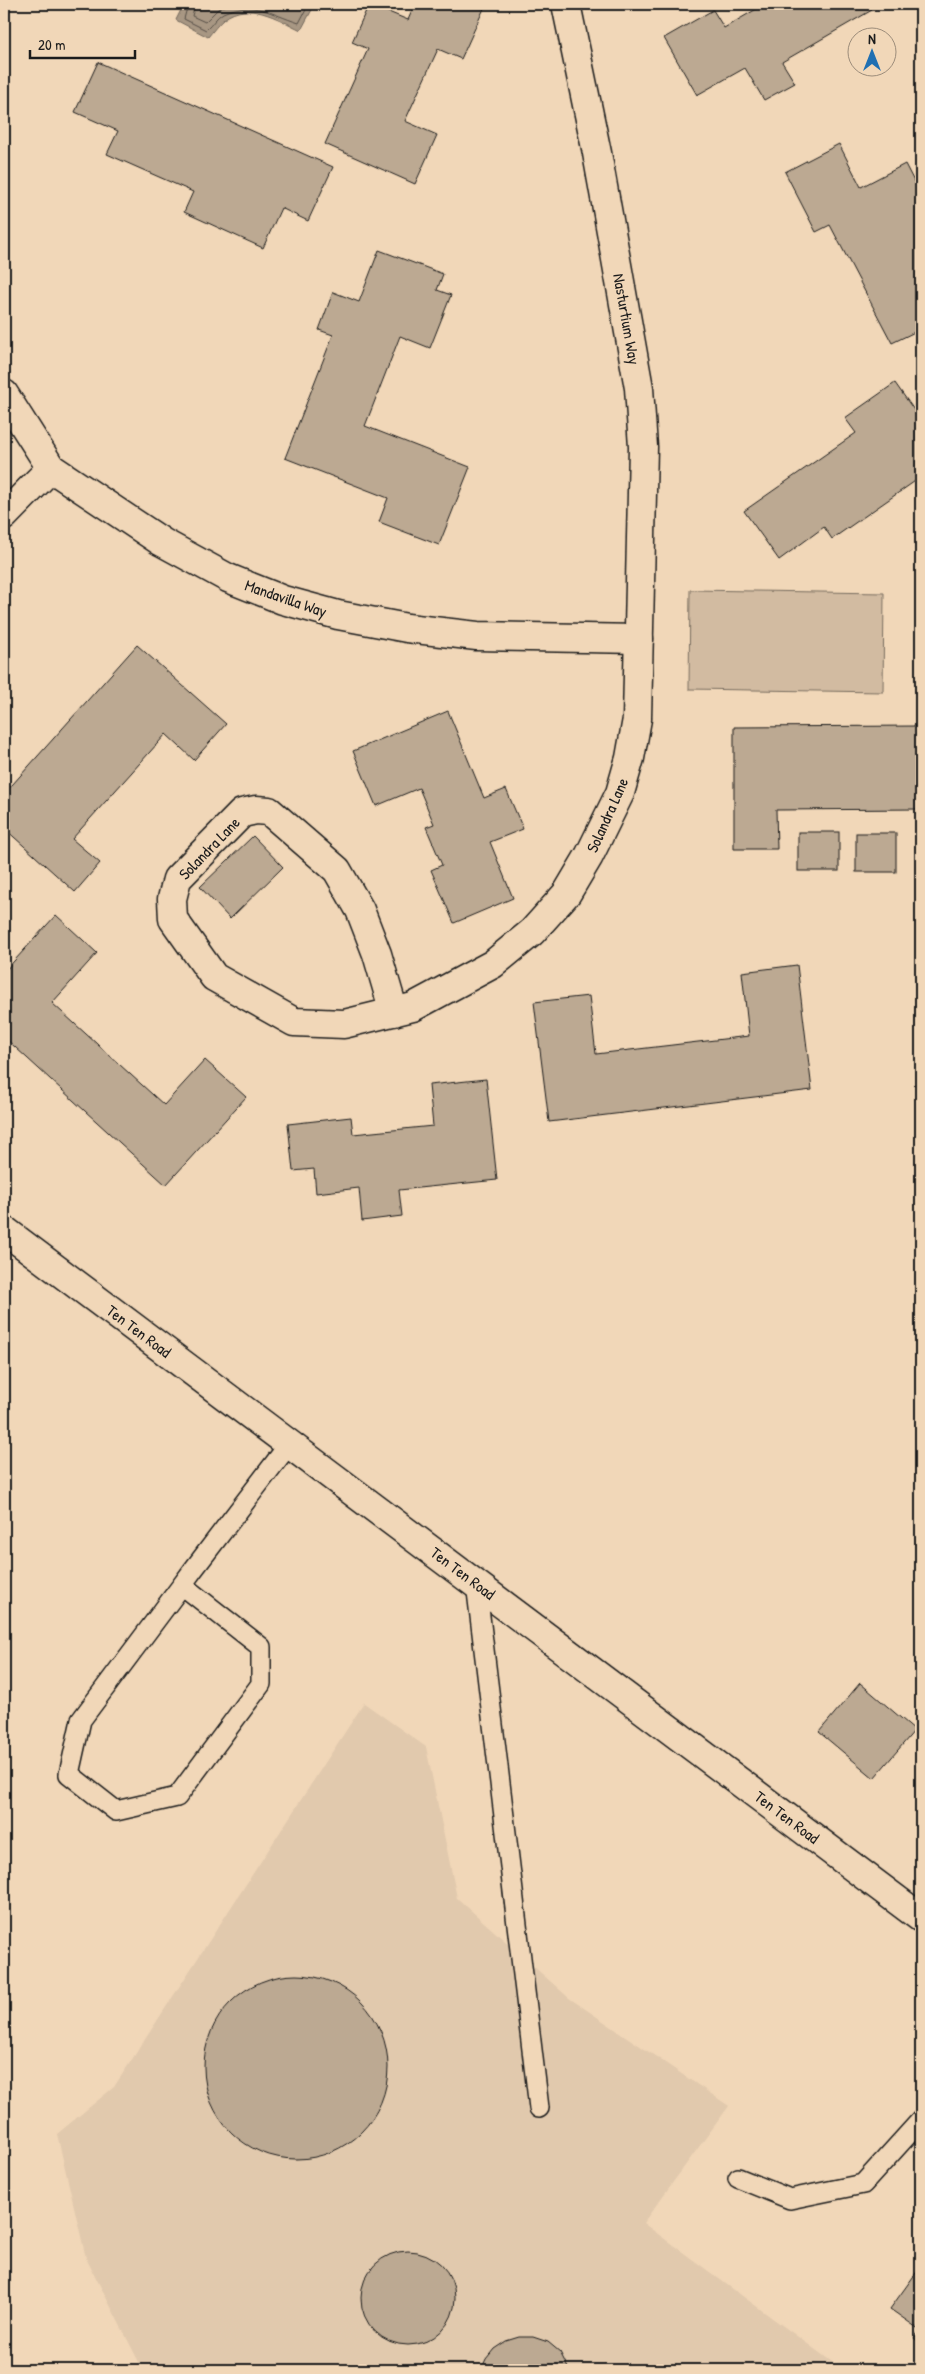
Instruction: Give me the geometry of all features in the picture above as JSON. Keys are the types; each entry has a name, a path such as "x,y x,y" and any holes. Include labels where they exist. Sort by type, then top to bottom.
{"street":[{"name":"Nasturtium Way","path":"566,4 599,162 639,388 643,447 638,639"},
{"name":"Mandavilla Way","path":"4,394 51,468 162,542 228,578 283,600 338,615 407,628 477,636 638,639"},
{"path":"4,516 51,468"},
{"name":"Solandra Lane","path":"394,1012 377,954 360,910 337,870 269,811 242,813 177,879 172,899 173,919 214,977 294,1022 344,1024 413,1008 493,964 532,932 567,893 589,856 620,793 630,758 637,719 638,639"},
{"name":"Ten Ten Road","path":"4,1230 921,1918"}],"lane":[{"path":"182,1585 261,1647 261,1684 177,1797 116,1811 69,1774 81,1720 182,1585 290,1443"},
{"path":"476,1583 539,2108"},
{"path":"738,2178 790,2199 863,2184 921,2120"}],"shaded area":[{"path":"690,590 884,593 883,692 689,689"},
{"path":"364,1703 426,1747 457,1898 569,1998 729,2106 643,2223 843,2370 143,2370 86,2258 57,2134 114,2087"}],"water":[{"path":"184,4 315,4 301,30 263,13 243,11 224,19 208,37 176,20"}],"building":[{"path":"369,4 408,20 415,4 486,4 461,59 438,49 405,121 437,135 415,184 325,144 368,49 352,42"},
{"path":"765,4 868,4 872,10 782,62 795,83 764,100 745,68 697,95 664,38 713,10 724,28"},
{"path":"98,62 333,167 308,221 281,208 263,248 184,212 193,192 107,154 118,131 75,112"},
{"path":"839,144 861,187 905,164 921,195 921,329 892,343 830,225 816,232 785,172"},
{"path":"379,250 443,274 437,290 451,295 430,348 400,336 365,426 470,467 439,545 379,522 388,498 285,458 333,335 319,330 333,292 359,302"},
{"path":"895,383 921,420 921,477 832,539 824,527 779,560 744,511 856,433 845,418"},
{"path":"137,645 226,724 194,760 166,734 72,839 100,863 75,892 4,828 4,794"},
{"path":"448,711 484,798 506,789 523,829 490,842 513,898 454,923 431,870 442,865 426,827 434,824 419,788 376,806 353,751"},
{"path":"921,726 921,846 919,846 919,809 776,810 777,849 734,849 734,727"},
{"path":"798,832 839,832 839,871 798,871"},
{"path":"856,833 896,833 896,872 856,872"},
{"path":"253,836 283,867 230,919 200,887"},
{"path":"56,915 97,953 52,1003 164,1105 205,1060 246,1097 166,1185 4,1037 4,972"},
{"path":"797,965 812,1090 549,1122 534,1002 589,996 596,1054 749,1036 742,972"},
{"path":"486,1079 497,1180 399,1190 402,1216 362,1221 359,1188 316,1193 314,1169 293,1171 288,1124 351,1117 353,1134 433,1126 429,1085"},
{"path":"860,1683 915,1730 874,1778 819,1732"},
{"path":"296,1975 314,1977 331,1982 361,2002 381,2032 386,2049 388,2067 386,2085 381,2102 361,2132 331,2152 314,2157 296,2159 278,2157 261,2152 231,2132 211,2102 206,2085 204,2067 206,2049 211,2032 231,2002 261,1982 278,1977"},
{"path":"399,2251 417,2251 442,2264 452,2280 455,2298 452,2316 442,2332 417,2345 399,2345 374,2332 361,2307 361,2289 374,2264"},
{"path":"921,2266 921,2344 914,2338 920,2330 890,2309"},
{"path":"519,2337 533,2337 548,2342 560,2352 569,2370 481,2370 486,2359 494,2349 506,2341"}]}
